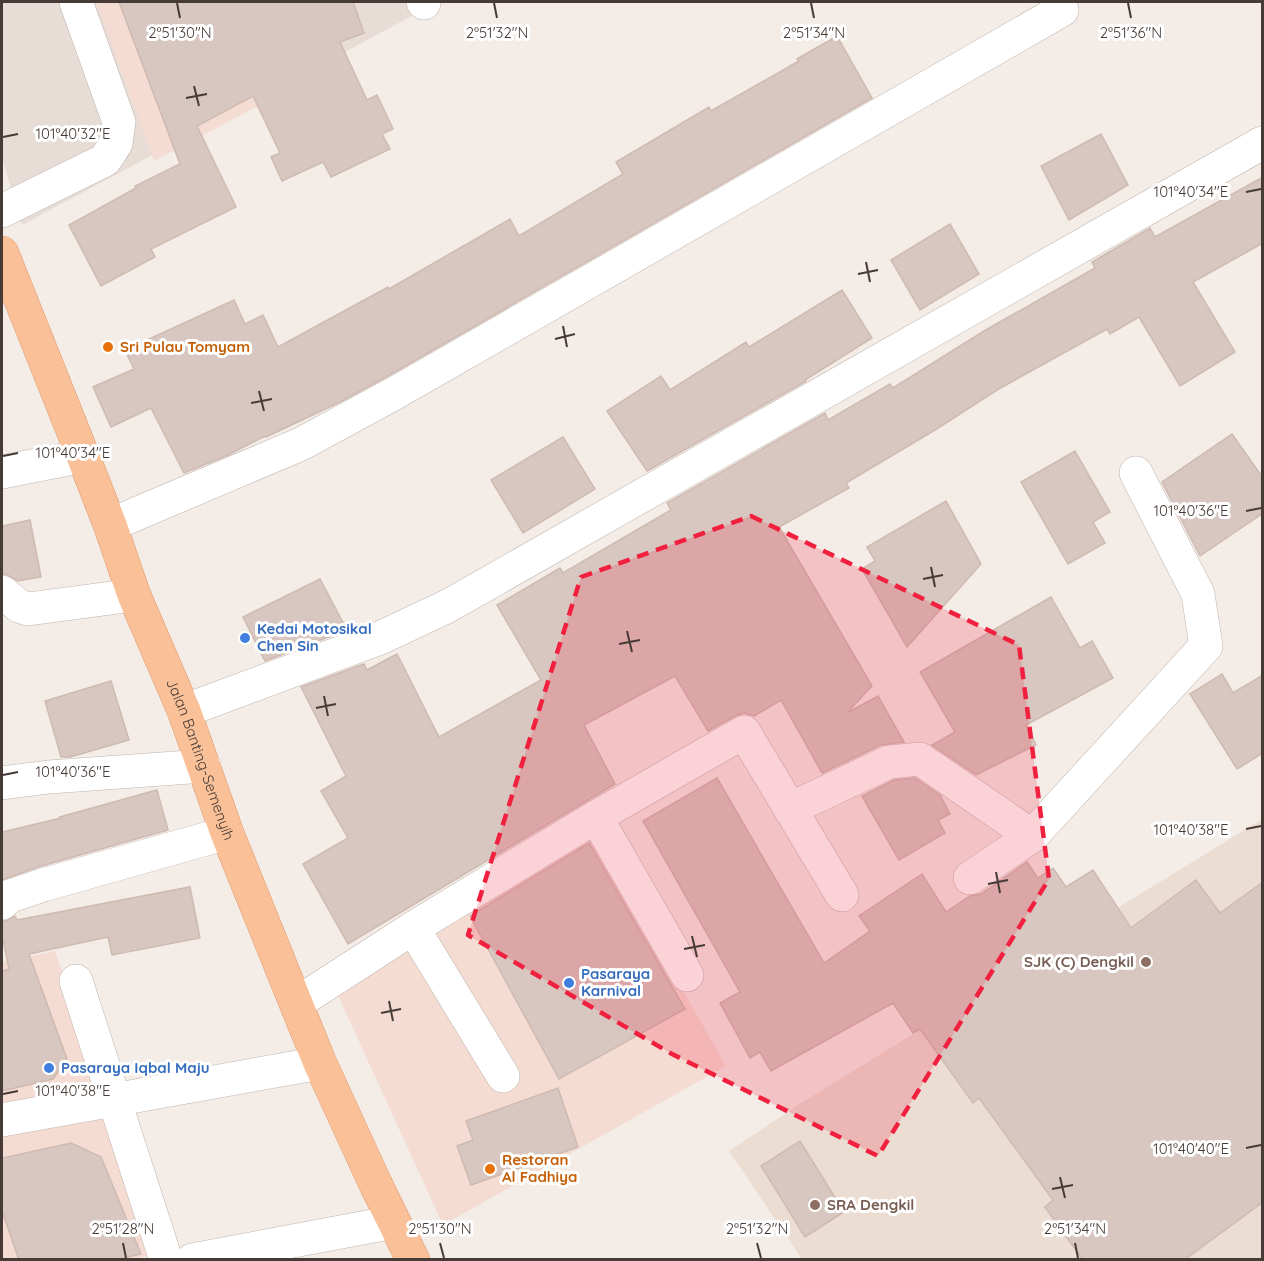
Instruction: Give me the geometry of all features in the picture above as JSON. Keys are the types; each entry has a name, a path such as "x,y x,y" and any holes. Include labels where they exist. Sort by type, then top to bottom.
{"main road":[{"name":"Jalan Banting-Semenyih","path":"2,253 110,525 134,595 184,711 227,833 320,1064 413,1260"}],"street":[{"path":"2,211 105,160 116,143 118,122 76,2"},
{"path":"110,525 322,433 1062,10"},
{"path":"184,711 380,638 448,606 1263,142"},
{"path":"2,472 83,456"},
{"path":"970,878 1032,836 1206,646 1198,594 1136,473"},
{"path":"2,592 20,606 28,609 134,595"},
{"path":"297,1003 412,928 596,817 744,732 842,895"},
{"path":"790,809 889,762 920,759 1032,836"},
{"path":"2,783 49,777 204,766"},
{"path":"596,817 687,975"},
{"path":"2,903 10,896 43,885 227,833"},
{"path":"412,928 503,1076"},
{"path":"76,981 166,1260"},
{"path":"2,1120 320,1064"},
{"path":"192,1260 394,1222"}],"highlighted area":[{"path":"751,516 1019,645 1049,879 878,1156 672,1054 468,935 581,577"}],"shaded area":[{"path":"2,2 438,2 22,225 2,158"},
{"path":"96,2 260,2 292,88 154,161"},
{"name":"SJK (C) Dengkil","path":"1262,819 1262,1259 802,1259 729,1151 798,1105"},
{"path":"594,834 726,1066 443,1225 336,991"},
{"path":"55,951 157,1254 129,1260 2,1260 2,962"}],"building":[{"path":"119,2 353,2 364,33 340,42 367,100 377,95 393,129 382,134 390,149 331,177 323,162 282,181 271,157 280,153 253,96 197,126 236,207 151,249 155,257 101,286 69,225 136,188 135,186 180,164"},
{"path":"837,36 872,98 342,401 228,455 184,473 151,408 111,427 93,387 134,369 125,350 234,300 245,324 263,315 278,347 388,287 389,289 510,219 519,236 623,174 616,162 709,107 711,111 799,61 797,59"},
{"path":"1101,134 1128,185 1069,220 1041,166"},
{"path":"1263,177 1263,243 1193,282 1235,352 1180,386 1139,317 1110,334 1107,329 997,390 846,483 849,488 779,527 872,686 847,713 878,696 904,742 881,745 822,773 781,700 754,716 744,713 708,731 675,676 584,725 615,784 348,944 303,864 348,838 321,791 346,776 301,687 364,664 367,670 397,654 439,737 541,680 497,605 560,568 563,573 671,510 667,503 825,413 828,420 890,384 893,388 984,331 1095,268 1092,262 1150,228 1155,237"},
{"path":"950,224 979,274 920,310 891,260"},
{"path":"842,290 872,338 806,381 647,471 607,411 661,376 670,390 746,342 749,347"},
{"path":"1232,434 1263,478 1263,513 1200,556 1162,482"},
{"path":"563,437 595,489 523,533 491,480"},
{"path":"1075,451 1110,512 1093,522 1105,543 1068,564 1021,482"},
{"path":"946,501 981,564 907,647 862,569 875,561 867,547"},
{"path":"30,520 41,577 18,581 2,574 2,526"},
{"path":"320,579 347,630 265,661 243,617"},
{"path":"1051,597 1080,648 1092,641 1113,678 1026,725 1036,745 976,775 932,745 955,732 920,672"},
{"path":"1222,674 1233,693 1263,675 1263,753 1237,769 1190,694"},
{"path":"111,681 129,740 70,757 61,757 45,701"},
{"name":"SJK (C) Dengkil","path":"717,778 824,963 870,931 859,916 922,874 946,912 970,896 981,894 1027,862 1038,878 1053,868 1066,887 1093,870 1131,928 1196,880 1220,913 1263,882 1263,1202 1184,1260 1083,1260 1045,1207 1053,1200 979,1098 973,1103 920,1029 913,1033 893,1003 771,1071 760,1052 750,1058 720,1003 740,992 643,821"},
{"path":"915,778 940,795 950,814 938,820 945,833 899,860 862,796 894,780"},
{"path":"157,790 168,830 38,867 2,880 2,832 61,818"},
{"path":"589,843 685,1009 559,1079 470,916"},
{"path":"190,887 200,938 112,955 108,937 29,954 67,1059 53,1079 2,1091 2,971 9,969 2,935 2,921 15,916 17,920"},
{"path":"558,1088 578,1147 471,1185 457,1146 473,1140 466,1121"},
{"path":"800,1141 844,1212 805,1237 761,1166"},
{"path":"71,1143 101,1157 141,1254 115,1260 19,1260 2,1211 2,1158"}],"place":[{"name":"Sri Pulau Tomyam","path":"108,347"},
{"name":"Kedai Motosikal Chen Sin","path":"245,638"},
{"name":"SJK (C) Dengkil","path":"1146,962"},
{"name":"Pasaraya Karnival","path":"569,983"},
{"name":"Pasaraya Iqbal Maju","path":"49,1068"},
{"name":"Restoran Al Fadhiya","path":"490,1169"},
{"name":"SRA Dengkil","path":"815,1205"}]}
